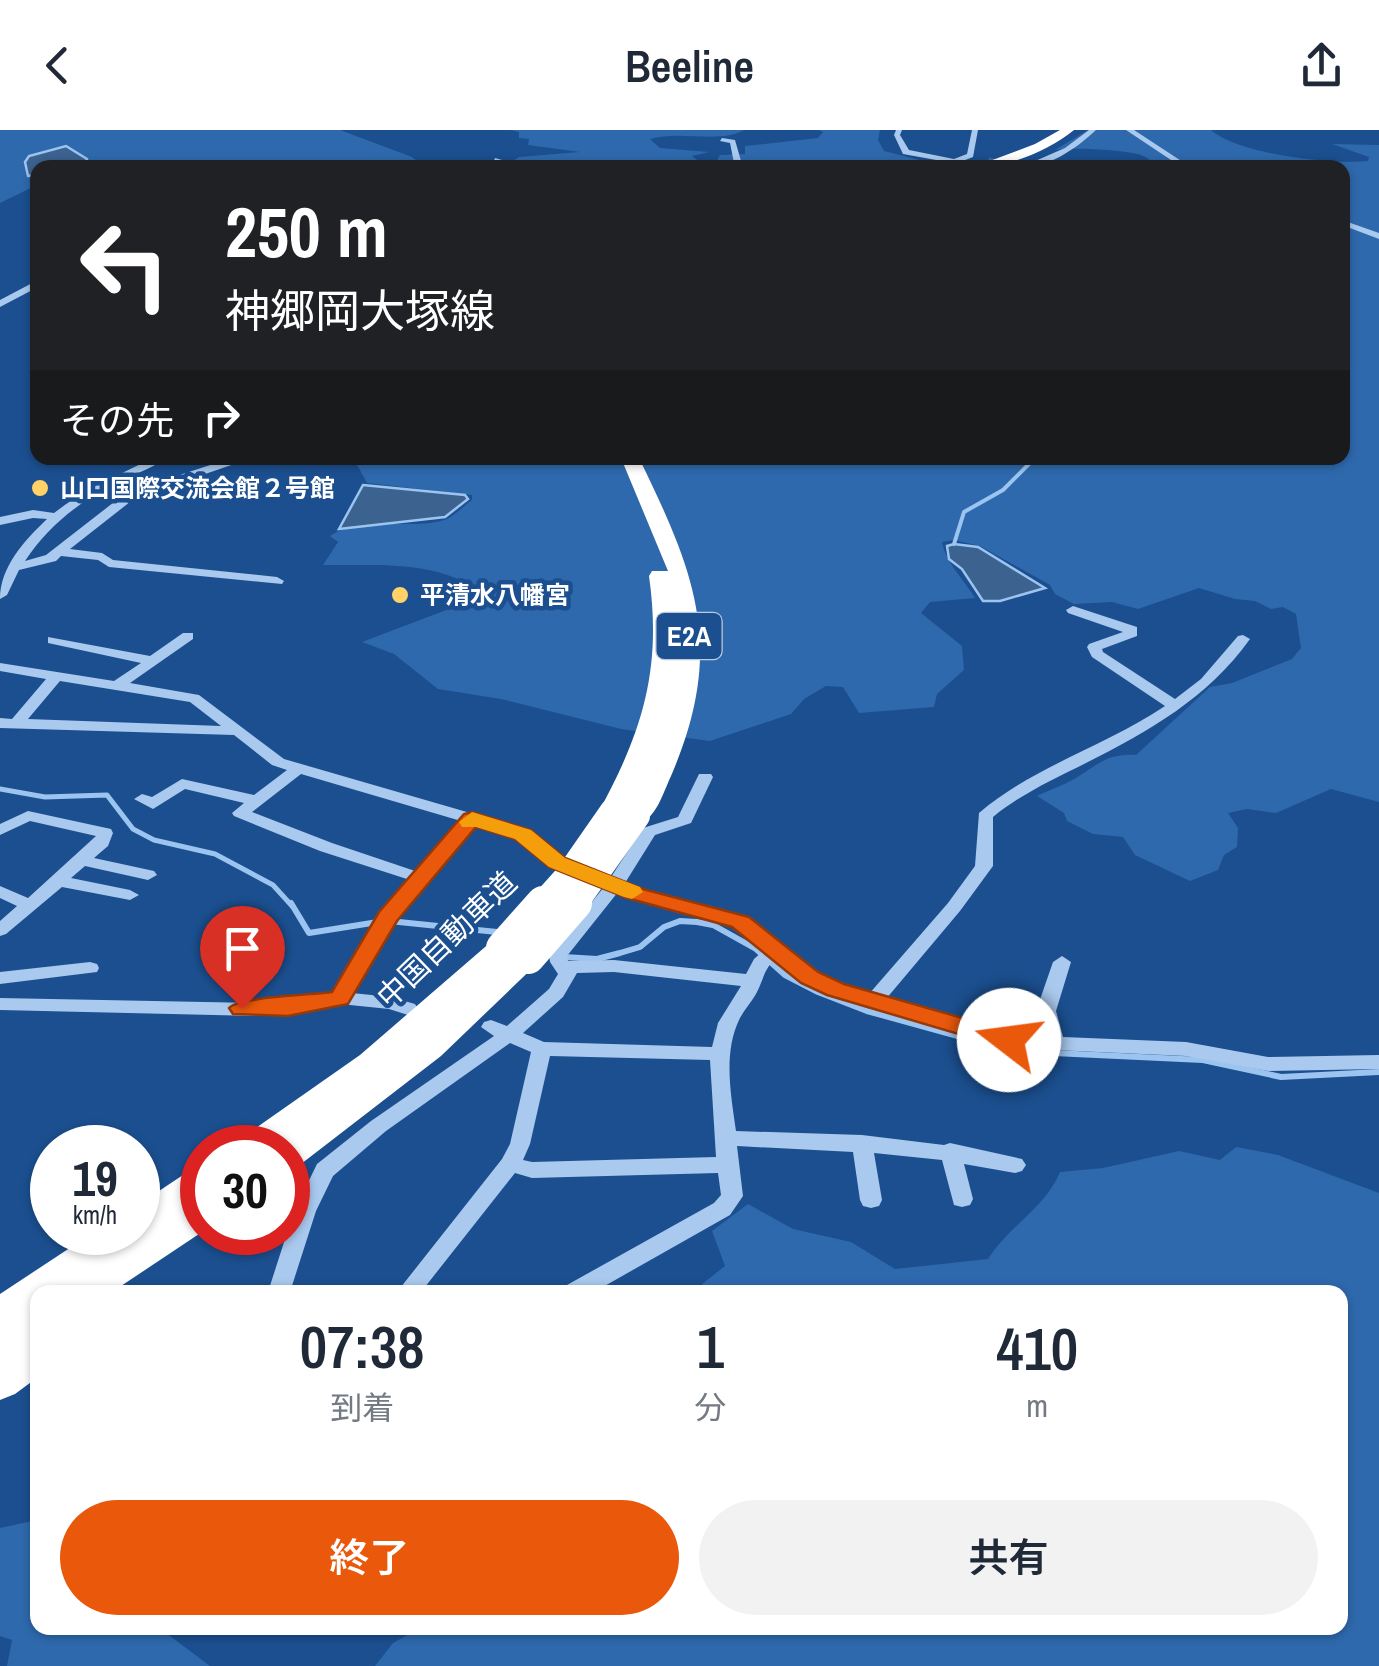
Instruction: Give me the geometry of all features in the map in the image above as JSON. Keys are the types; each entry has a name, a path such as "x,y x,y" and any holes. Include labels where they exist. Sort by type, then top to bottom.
{"highway":[{"path":"991,160 1039,146 1068,130"},
{"path":"995,160 1050,148 1080,130"},
{"name":"中国自動車道","path":"615,465 660,578 668,655 660,706 625,813"},
{"name":"中国自動車道","path":"284,1125 516,952 592,884 625,813 673,737 690,654 681,577 633,465"},
{"name":"中国自動車道","path":"310,1138 429,1048 516,952"},
{"path":"310,1150 429,1048"},
{"path":"93,1285 180,1227"},
{"path":"129,1285 180,1247"},
{"path":"31,1285 84,1255"},
{"path":"45,1285 91,1255"},
{"path":"0,1302 30,1285"},
{"path":"0,1315 30,1295"},
{"path":"0,1347 30,1327"},
{"path":"0,1382 30,1360"}],"street":[{"path":"899,130 897,135 906,152 945,160"},
{"path":"975,130 973,150 979,160"},
{"path":"1042,160 1068,150 1094,130"},
{"path":"1129,130 1176,160"},
{"path":"722,140 733,141 737,160"},
{"path":"1350,225 1379,236"},
{"path":"0,296 30,289"},
{"path":"0,304 18,293"},
{"path":"0,595 12,568 53,516 86,492 146,465"},
{"path":"12,568 40,564 60,552 124,498 221,465"},
{"path":"0,520 33,514 53,516"},
{"path":"60,552 102,557 109,562 277,580"},
{"path":"1072,610 1132,630 1094,647 1097,654 1174,706"},
{"path":"118,685 188,636"},
{"path":"873,1001 954,908 984,866 985,816 1009,794 1174,706 1197,690 1232,656 1243,639"},
{"path":"53,640 153,661"},
{"path":"0,667 194,698 278,762 523,834 557,862 653,900 740,922 764,962"},
{"path":"9,723 56,676"},
{"path":"9,723 236,731"},
{"path":"299,768 240,813 420,878"},
{"path":"281,1285 321,1174 500,1030 560,988 568,978 558,955 615,885 649,832 689,816 704,776"},
{"path":"142,799 153,804 182,784 257,800"},
{"path":"0,830 28,816 105,833 82,860 0,930"},
{"path":"340,998 385,921 472,819"},
{"path":"82,860 148,875"},
{"path":"58,881 130,895"},
{"path":"0,891 29,905"},
{"path":"587,1285 722,1209 732,1196 720,1094 722,1054 728,1024 764,962"},
{"path":"562,967 764,962 873,1001 1009,1040 1186,1049 1268,1064 1379,1062"},
{"path":"1055,1043 1046,1011 1062,962"},
{"path":"0,978 90,968"},
{"path":"0,1004 273,1008 340,998 408,1009"},
{"path":"500,1030 542,1048 722,1054"},
{"path":"414,1285 510,1164 520,1144 542,1048"},
{"path":"728,1138 950,1151 1015,1166"},
{"path":"862,1143 872,1200"},
{"path":"950,1151 962,1200"},
{"path":"510,1164 532,1170 727,1165"}],"shaded area":[{"path":"0,130 340,130 416,160 30,160 30,188 0,203"},
{"path":"510,130 744,130 724,136 650,139 660,148 709,152 692,156 697,160 514,160 580,152 528,145 529,139 519,138 519,132"},
{"path":"819,130 880,130 878,140 884,151 919,160 717,160 720,155 745,154 745,146 818,138 823,132"},
{"path":"1088,130 1211,130 1242,146 1323,160 1150,160 1124,152 1055,150"},
{"path":"1332,144 1379,145 1379,802 1331,789 1276,813 1247,809 1228,813 1238,828 1237,847 1224,855 1218,870 1190,881 1135,855 1123,837 1093,834 1067,821 1064,813 1037,796 1104,760 1136,755 1210,687 1232,683 1292,659 1301,648 1296,614 1283,607 1271,609 1255,601 1199,588 1138,609 1112,602 1074,604 1055,594 1050,585 980,546 954,540 942,542 951,564 975,598 930,602 921,613 962,646 964,670 937,694 934,707 859,713 843,687 826,686 804,699 791,714 710,741 621,729 501,699 438,689 394,654 362,642 470,601 480,592 463,581 425,569 323,565 338,542 330,536 343,529 372,524 433,523 447,519 472,500 472,495 367,483 357,465 1350,465 1350,161 1368,161 1369,157"},
{"path":"66,146 87,159 30,160 28,176 25,162 29,156"},
{"path":"363,485 465,495 468,499 445,517 339,529"},
{"path":"947,546 978,547 1045,588 1000,601 983,601 962,569 949,559"},
{"path":"1236,1147 1278,1155 1379,1193 1379,1666 375,1666 393,1643 407,1635 1348,1635 1348,1285 702,1284 725,1266 712,1231 748,1204 793,1229 851,1242 895,1269 988,1259 1046,1196 1060,1172 1103,1168 1179,1151 1220,1160"},
{"path":"30,1522 30,1635 169,1635 210,1666 7,1666 12,1640 0,1636 0,1528"}],"waterway":[{"path":"954,544 964,512 1003,490 1028,465"},
{"path":"0,789 45,797 107,795 133,829 154,840 215,854 273,885 292,906"},
{"path":"291,903 309,933 378,922"},
{"path":"389,921 497,932"},
{"path":"564,957 597,959 620,953 640,947 664,927 680,921 697,922 713,925 756,949 785,975 818,992 867,1011 1012,1051 1203,1060 1281,1077 1379,1072"}],"slow traffic":[{"path":"469,822 472,819 523,834 557,862 632,892"}],"place":[{"name":"山口国際交流会館２号館","path":"40,488"},
{"name":"平清水八幡宮","path":"400,595"}],"route":[{"path":"242,1008 288,1007 340,998 387,918 472,819 523,834 557,862 635,894 740,922 809,977 836,990 1009,1040"}]}
